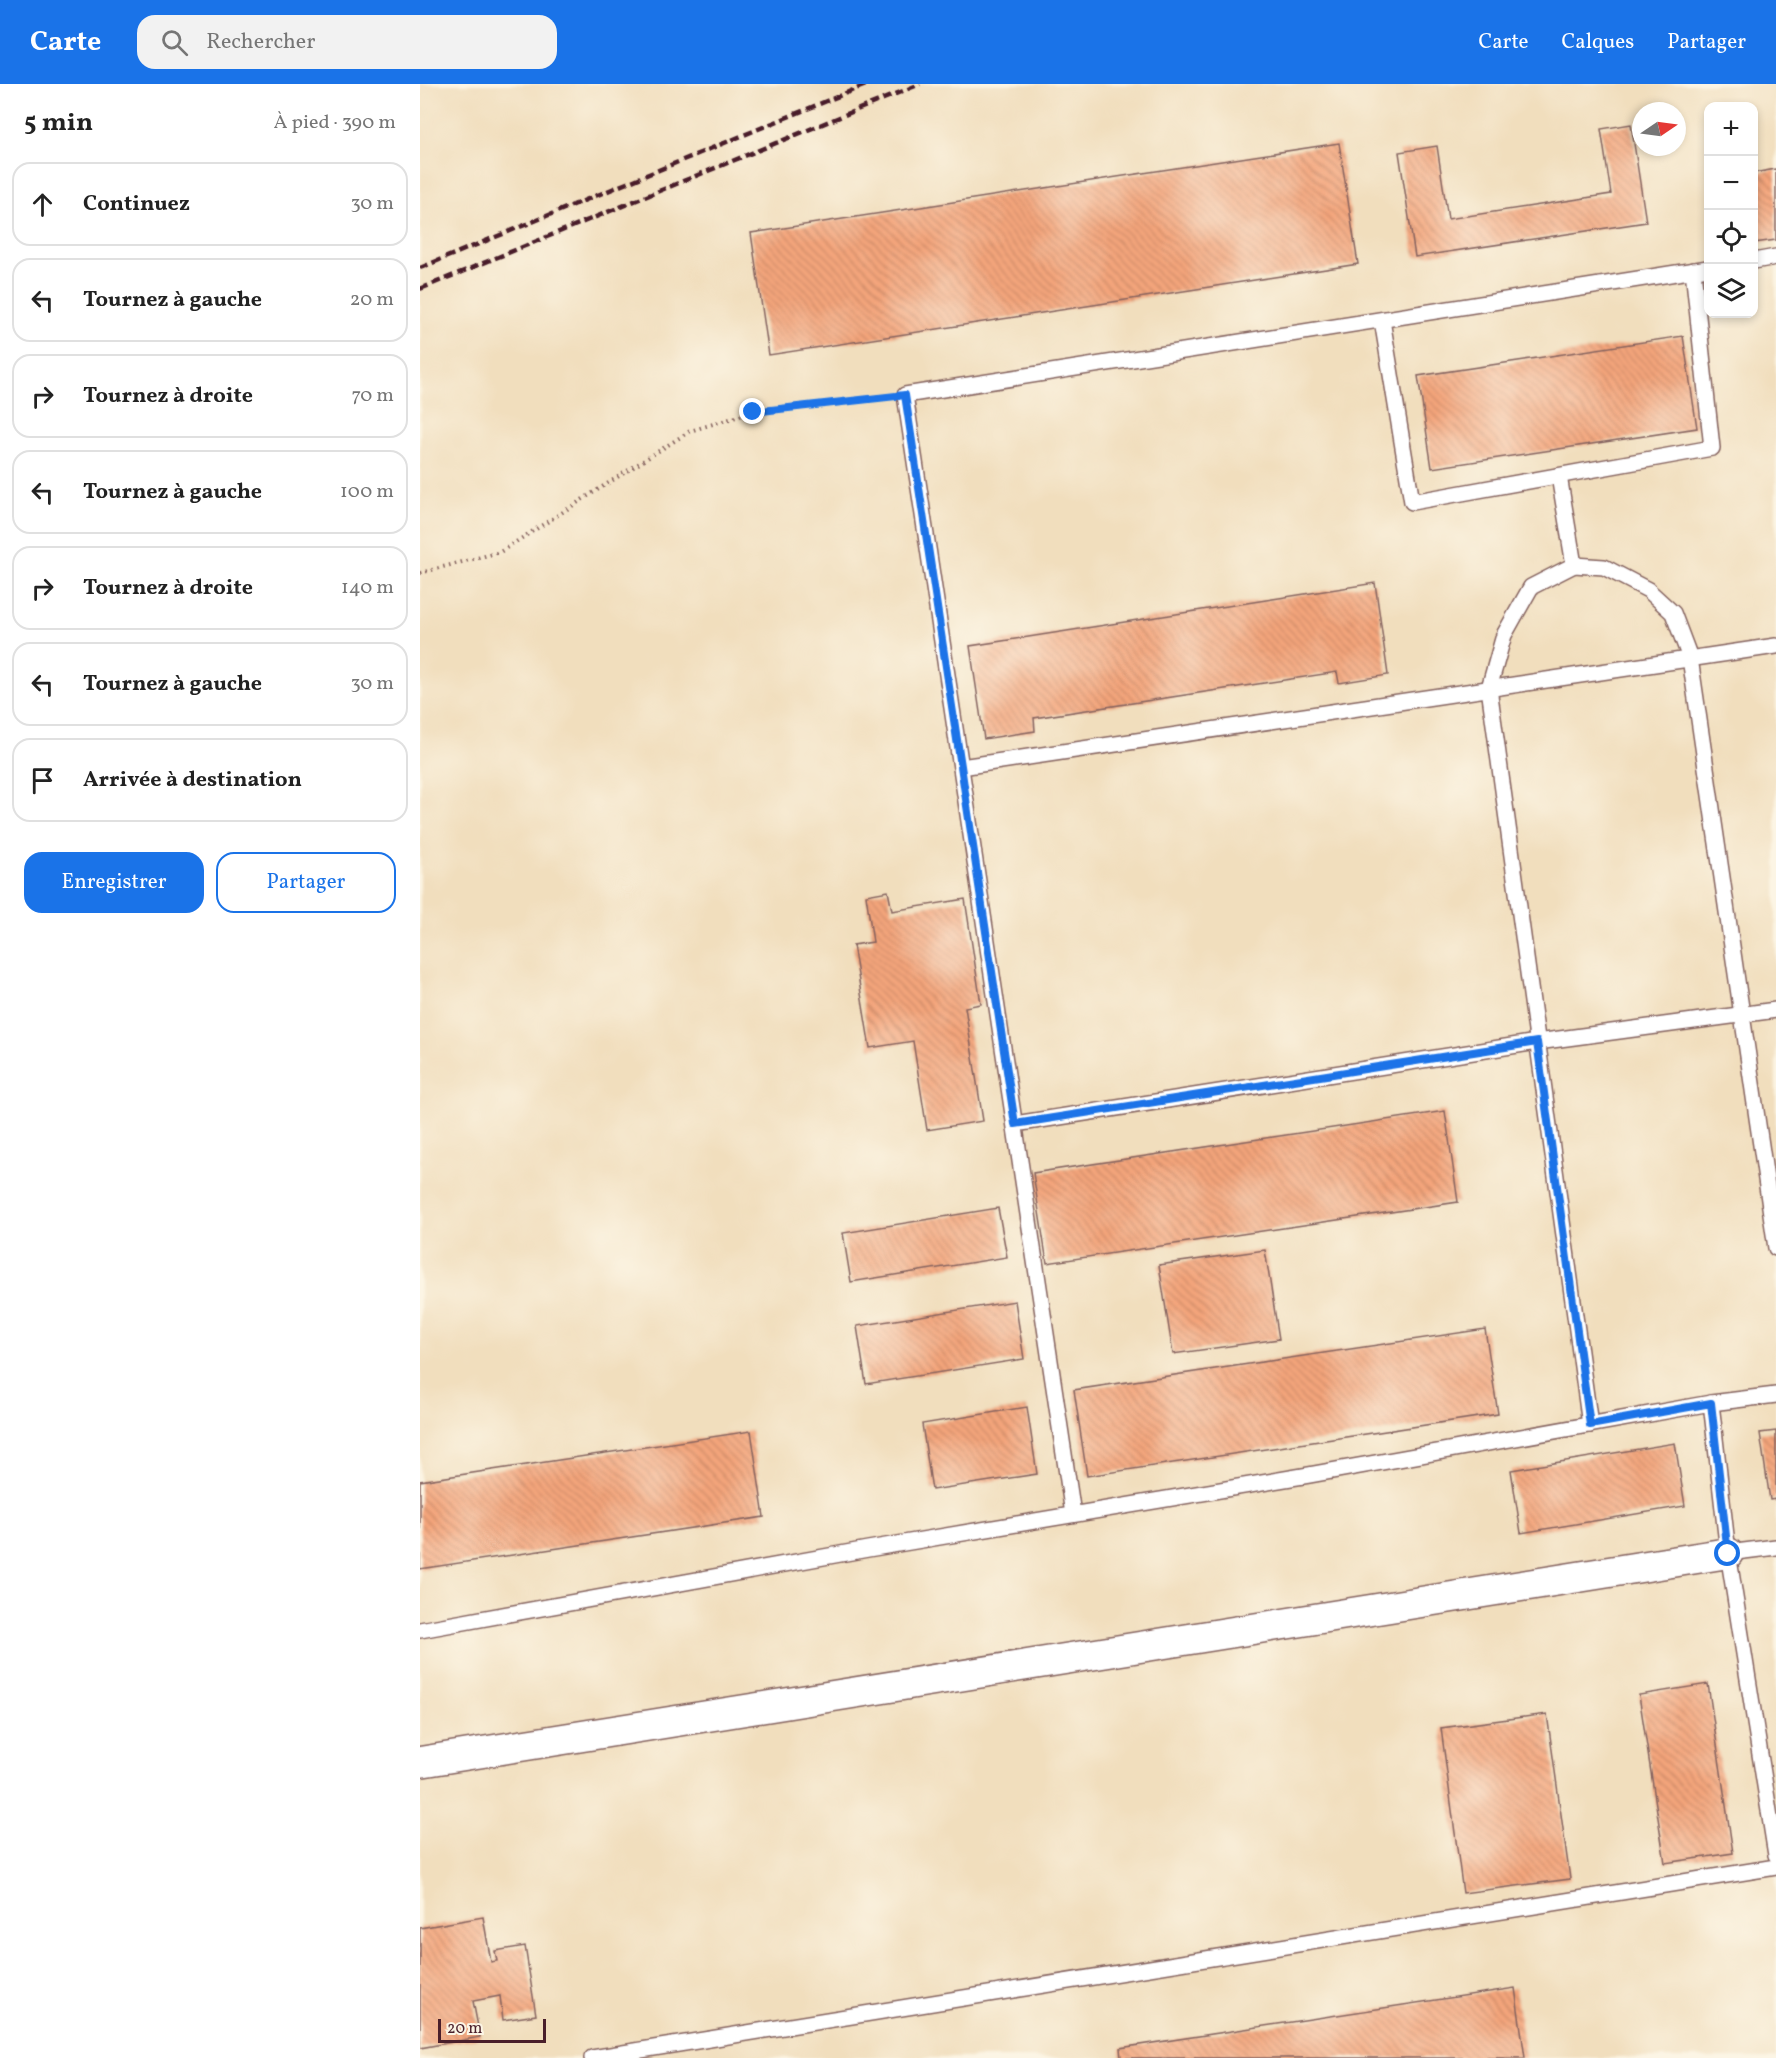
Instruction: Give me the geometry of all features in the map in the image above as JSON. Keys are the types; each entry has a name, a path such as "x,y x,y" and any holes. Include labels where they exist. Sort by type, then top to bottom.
{"street":[{"path":"420,1762 1728,1554"}],"lane":[{"path":"1758,260 1776,257"},
{"path":"1073,1514 905,395 1701,269 1712,448 1412,502 1382,320"},
{"path":"1559,476 1574,565"},
{"path":"1590,1425 1489,688 1503,635 1531,587 1574,565 1604,567 1648,590 1673,613 1690,658 1776,1248"},
{"path":"961,767 1776,646"},
{"path":"1015,1124 1537,1042 1776,1010"},
{"path":"420,1630 868,1549 1711,1403 1776,1395"},
{"path":"1711,1403 1728,1554 1776,1855"},
{"path":"1728,1554 1776,1547"},
{"path":"592,2058 1776,1866"}],"path":[{"path":"420,573 500,552 690,431 753,412 905,395"}],"building":[{"path":"1631,124 1632,156 1636,156 1646,222 1415,257 1399,152 1437,146 1448,219 1611,194 1601,129"},
{"path":"1339,143 1358,264 769,355 751,233"},
{"path":"1776,169 1776,240 1758,242 1758,210 1758,172"},
{"path":"1683,336 1697,428 1432,468 1418,376"},
{"path":"1375,583 1388,675 1339,683 1337,672 1034,718 1035,731 984,739 970,646"},
{"path":"888,891 892,911 965,899 981,1004 965,1007 983,1121 927,1130 913,1041 870,1048 853,945 873,942 866,895"},
{"path":"1445,1111 1458,1202 1047,1263 1033,1173"},
{"path":"998,1208 1007,1257 851,1282 843,1233"},
{"path":"1265,1250 1279,1339 1173,1354 1159,1265"},
{"path":"1015,1301 1024,1359 866,1384 857,1326"},
{"path":"1485,1329 1498,1414 1087,1476 1074,1390"},
{"path":"1027,1407 1037,1474 932,1490 922,1424"},
{"path":"751,1431 764,1517 420,1569 420,1481"},
{"path":"1776,1431 1776,1499 1770,1500 1760,1433"},
{"path":"1675,1443 1685,1506 1521,1533 1511,1470"},
{"path":"1708,1684 1733,1853 1665,1863 1639,1695"},
{"path":"1547,1714 1570,1879 1463,1893 1441,1728"},
{"path":"483,1917 491,1962 497,1961 495,1951 525,1946 536,2015 503,2020 500,1996 473,2001 480,2037 420,2048 420,1928"},
{"path":"1515,1988 1525,2058 1121,2058 1120,2048"}],"railway":[{"path":"420,268 868,84"},
{"path":"420,289 920,84"}],"route":[{"path":"753,412 905,395 1015,1124 1537,1042 1590,1425 1711,1403 1728,1554"}]}
